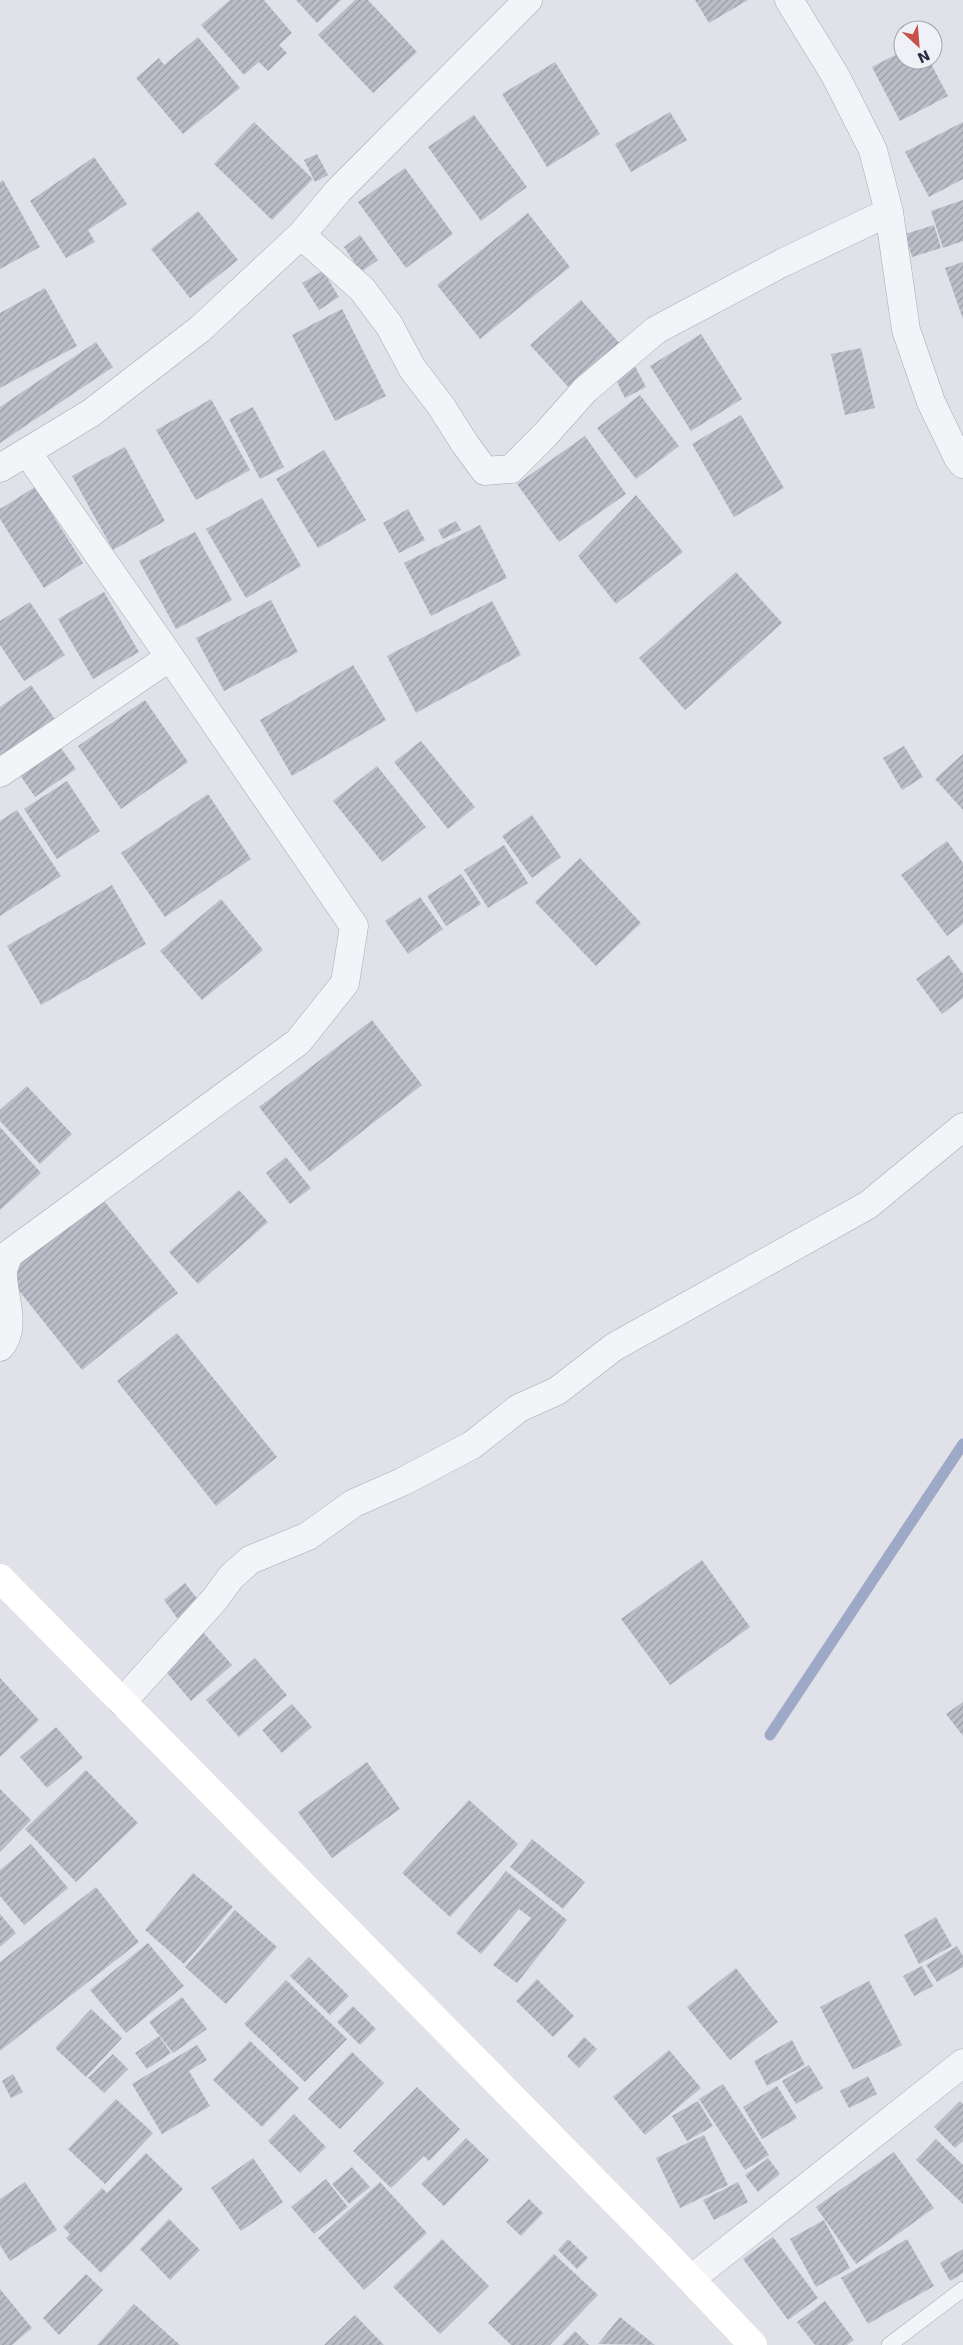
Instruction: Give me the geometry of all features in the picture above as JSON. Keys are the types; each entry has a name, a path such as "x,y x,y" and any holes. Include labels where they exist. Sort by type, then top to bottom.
{"main road":[{"path":"0,1578 691,2279 753,2345"}],"street":[{"path":"789,0 835,76 873,150 889,212 906,330 931,402 958,458 963,464"},
{"path":"0,468 91,414 200,329 301,235 338,191 524,1"},
{"path":"301,235 362,289 389,325 412,368 441,406 485,471 511,469 545,435 585,390 656,330 782,263 889,212"},
{"path":"0,1347 9,1326 3,1277 4,1266 9,1254 298,1042 345,983 354,926 27,452"},
{"path":"0,773 170,657"},
{"path":"122,1702 215,1599 231,1577 250,1560 308,1536 354,1503 402,1482 472,1445 519,1408 557,1391 614,1347 868,1205 963,1127"},
{"path":"691,2279 963,2063"}],"lane":[{"path":"889,2345 963,2289"}],"building":[{"path":"230,0 264,0 292,33 279,45 287,53 268,71 259,62 244,75 201,25"},
{"path":"296,0 341,0 317,23"},
{"path":"355,0 368,0 417,52 373,93 318,35"},
{"path":"695,0 748,0 709,23"},
{"path":"198,37 240,88 183,134 136,78 159,58 164,65"},
{"path":"893,56 893,70 934,70 948,96 900,121 872,67"},
{"path":"555,62 600,134 547,167 502,94"},
{"path":"670,112 687,140 631,172 615,144"},
{"path":"474,115 527,187 481,221 428,147"},
{"path":"254,122 313,179 272,220 214,164"},
{"path":"963,122 963,179 929,197 905,152"},
{"path":"317,154 328,175 315,182 304,160"},
{"path":"94,157 127,204 88,230 95,242 66,258 30,201"},
{"path":"405,168 453,234 406,268 358,202"},
{"path":"3,180 40,247 0,269 0,182"},
{"path":"963,200 963,241 943,248 931,211"},
{"path":"198,211 238,260 190,298 151,249"},
{"path":"528,213 570,267 480,339 437,285"},
{"path":"934,225 941,248 912,257 905,234"},
{"path":"360,235 378,260 361,272 344,247"},
{"path":"963,262 963,319 945,268"},
{"path":"323,271 339,297 319,310 302,283"},
{"path":"45,288 77,346 0,388 0,313"},
{"path":"581,300 622,346 572,391 530,345"},
{"path":"342,309 386,396 335,421 292,335"},
{"path":"701,334 742,399 691,431 650,366"},
{"path":"96,342 113,367 0,443 0,407"},
{"path":"861,348 875,408 845,415 831,354"},
{"path":"631,359 646,387 625,398 611,370"},
{"path":"640,395 679,446 636,479 597,428"},
{"path":"211,399 250,470 196,500 156,430"},
{"path":"253,407 284,467 260,479 229,419"},
{"path":"741,415 784,488 734,517 692,444"},
{"path":"585,436 626,494 559,542 517,484"},
{"path":"125,447 165,521 113,550 72,476"},
{"path":"324,450 366,520 318,548 276,479"},
{"path":"35,487 83,563 44,588 0,519 0,509"},
{"path":"636,495 683,552 616,604 578,556"},
{"path":"262,498 301,566 246,598 206,529"},
{"path":"408,509 425,540 399,553 383,523"},
{"path":"456,521 461,530 443,539 438,530"},
{"path":"480,525 507,578 431,616 404,563"},
{"path":"195,532 232,600 176,629 139,561"},
{"path":"736,572 782,623 685,710 639,658"},
{"path":"104,592 139,652 93,679 58,619"},
{"path":"271,600 298,652 224,691 196,638"},
{"path":"492,601 521,655 416,713 387,656"},
{"path":"30,602 65,655 24,681 0,645 0,621"},
{"path":"353,665 386,720 292,776 260,720"},
{"path":"31,685 57,722 0,762 0,707"},
{"path":"145,700 188,762 121,809 78,746"},
{"path":"421,741 475,807 448,829 394,762"},
{"path":"904,746 923,777 902,790 883,758"},
{"path":"61,748 76,769 35,797 20,775"},
{"path":"963,754 963,810 935,779"},
{"path":"377,766 426,827 382,862 333,801"},
{"path":"67,781 100,831 57,859 24,809"},
{"path":"208,794 251,859 165,917 121,853"},
{"path":"17,810 61,876 0,916 0,821"},
{"path":"532,815 561,857 532,878 502,836"},
{"path":"947,841 963,863 963,924 947,936 901,875"},
{"path":"504,845 528,883 488,908 464,870"},
{"path":"580,858 641,923 596,966 535,902"},
{"path":"461,874 481,904 446,926 427,896"},
{"path":"112,885 146,944 41,1005 7,946"},
{"path":"420,897 443,929 408,954 385,921"},
{"path":"221,899 263,950 202,1000 160,951"},
{"path":"949,955 963,974 963,998 942,1014 916,979"},
{"path":"372,1020 422,1085 310,1172 259,1107"},
{"path":"27,1086 72,1134 40,1164 0,1121 0,1110"},
{"path":"0,1127 41,1173 0,1210"},
{"path":"286,1157 311,1188 290,1204 266,1173"},
{"path":"239,1190 268,1222 198,1284 169,1252"},
{"path":"101,1197 178,1293 82,1370 5,1273"},
{"path":"177,1333 277,1457 216,1506 117,1381"},
{"path":"702,1560 750,1627 670,1685 621,1619"},
{"path":"185,1583 202,1605 180,1622 164,1600"},
{"path":"202,1631 232,1665 191,1701 161,1666"},
{"path":"255,1658 287,1695 239,1737 206,1700"},
{"path":"0,1678 39,1720 0,1757"},
{"path":"963,1702 963,1736 946,1714"},
{"path":"292,1704 312,1727 282,1753 262,1730"},
{"path":"56,1727 83,1758 47,1788 20,1757"},
{"path":"367,1762 400,1809 332,1858 298,1812"},
{"path":"86,1770 138,1823 76,1882 25,1829"},
{"path":"0,1789 31,1820 0,1852"},
{"path":"469,1800 518,1844 450,1917 402,1873"},
{"path":"532,1839 585,1882 563,1909 510,1867"},
{"path":"31,1844 68,1888 24,1925 0,1896 0,1870"},
{"path":"506,1871 567,1920 517,1983 493,1965 531,1918 519,1909 481,1954 456,1933"},
{"path":"193,1873 233,1907 184,1964 145,1930"},
{"path":"96,1887 139,1942 0,2051 0,1962"},
{"path":"235,1910 277,1947 226,2004 185,1967"},
{"path":"0,1914 16,1933 0,1947"},
{"path":"936,1917 952,1946 919,1964 904,1935"},
{"path":"148,1943 184,1986 126,2033 90,1990"},
{"path":"957,1946 963,1956 963,1967 937,1982 926,1965"},
{"path":"309,1957 349,1996 330,2015 290,1976"},
{"path":"922,1966 933,1986 914,1996 903,1976"},
{"path":"736,1968 778,2022 730,2060 687,2007"},
{"path":"537,1979 574,2016 553,2037 516,2001"},
{"path":"286,1980 347,2039 305,2082 244,2024"},
{"path":"869,1981 902,2045 853,2070 820,2007"},
{"path":"182,1997 207,2029 173,2053 149,2022"},
{"path":"353,2006 376,2029 360,2045 337,2022"},
{"path":"91,2009 122,2038 86,2077 55,2048"},
{"path":"159,2036 171,2053 147,2069 135,2053"},
{"path":"584,2037 597,2049 579,2068 567,2056"},
{"path":"792,2040 805,2065 767,2086 754,2061"},
{"path":"250,2041 299,2088 262,2127 213,2080"},
{"path":"197,2045 207,2060 189,2071 210,2106 162,2134 132,2084"},
{"path":"669,2050 701,2088 645,2135 613,2097"},
{"path":"352,2052 384,2083 340,2129 308,2099"},
{"path":"113,2054 128,2069 104,2093 88,2078"},
{"path":"809,2065 823,2088 796,2104 782,2081"},
{"path":"13,2074 23,2092 11,2098 2,2081"},
{"path":"868,2076 877,2094 849,2108 840,2091"},
{"path":"723,2084 769,2155 745,2170 699,2099"},
{"path":"777,2086 797,2118 762,2139 743,2107"},
{"path":"417,2087 460,2129 429,2161 424,2156 391,2188 353,2151"},
{"path":"116,2099 153,2133 105,2184 68,2149"},
{"path":"698,2101 713,2126 687,2141 672,2116"},
{"path":"960,2101 963,2104 963,2141 955,2148 934,2127"},
{"path":"294,2114 326,2147 300,2173 268,2141"},
{"path":"704,2135 728,2185 680,2208 656,2158"},
{"path":"466,2138 489,2160 444,2206 421,2184"},
{"path":"936,2139 963,2165 963,2204 916,2160"},
{"path":"894,2152 934,2208 856,2264 816,2207"},
{"path":"146,2153 183,2189 101,2273 66,2238 70,2234 63,2227 102,2188 107,2193"},
{"path":"253,2158 283,2202 241,2231 211,2188"},
{"path":"768,2158 780,2174 758,2192 745,2175"},
{"path":"352,2167 370,2187 349,2204 332,2184"},
{"path":"326,2179 348,2207 314,2234 291,2207"},
{"path":"25,2182 57,2230 10,2261 0,2245 0,2199"},
{"path":"380,2182 427,2233 364,2290 318,2238"},
{"path":"738,2182 748,2202 714,2220 703,2200"},
{"path":"529,2199 543,2213 521,2236 506,2222"},
{"path":"169,2219 200,2250 170,2280 140,2249"},
{"path":"824,2220 850,2268 816,2287 790,2239"},
{"path":"773,2237 818,2298 788,2320 743,2259"},
{"path":"442,2239 489,2286 440,2334 393,2287"},
{"path":"568,2239 588,2258 577,2269 558,2250"},
{"path":"907,2239 934,2286 868,2324 841,2278"},
{"path":"963,2249 963,2273 950,2281 940,2263"},
{"path":"554,2254 598,2295 550,2345 511,2345 488,2323"},
{"path":"86,2274 103,2290 59,2335 43,2318"},
{"path":"0,2289 32,2328 12,2345 0,2345"},
{"path":"825,2301 854,2340 847,2345 815,2345 797,2322"},
{"path":"134,2304 180,2345 97,2345"},
{"path":"355,2315 384,2345 324,2345"},
{"path":"620,2317 655,2345 598,2344"},
{"path":"575,2331 589,2345 562,2345"}],"waterway":[{"path":"770,1735 963,1444"}]}
